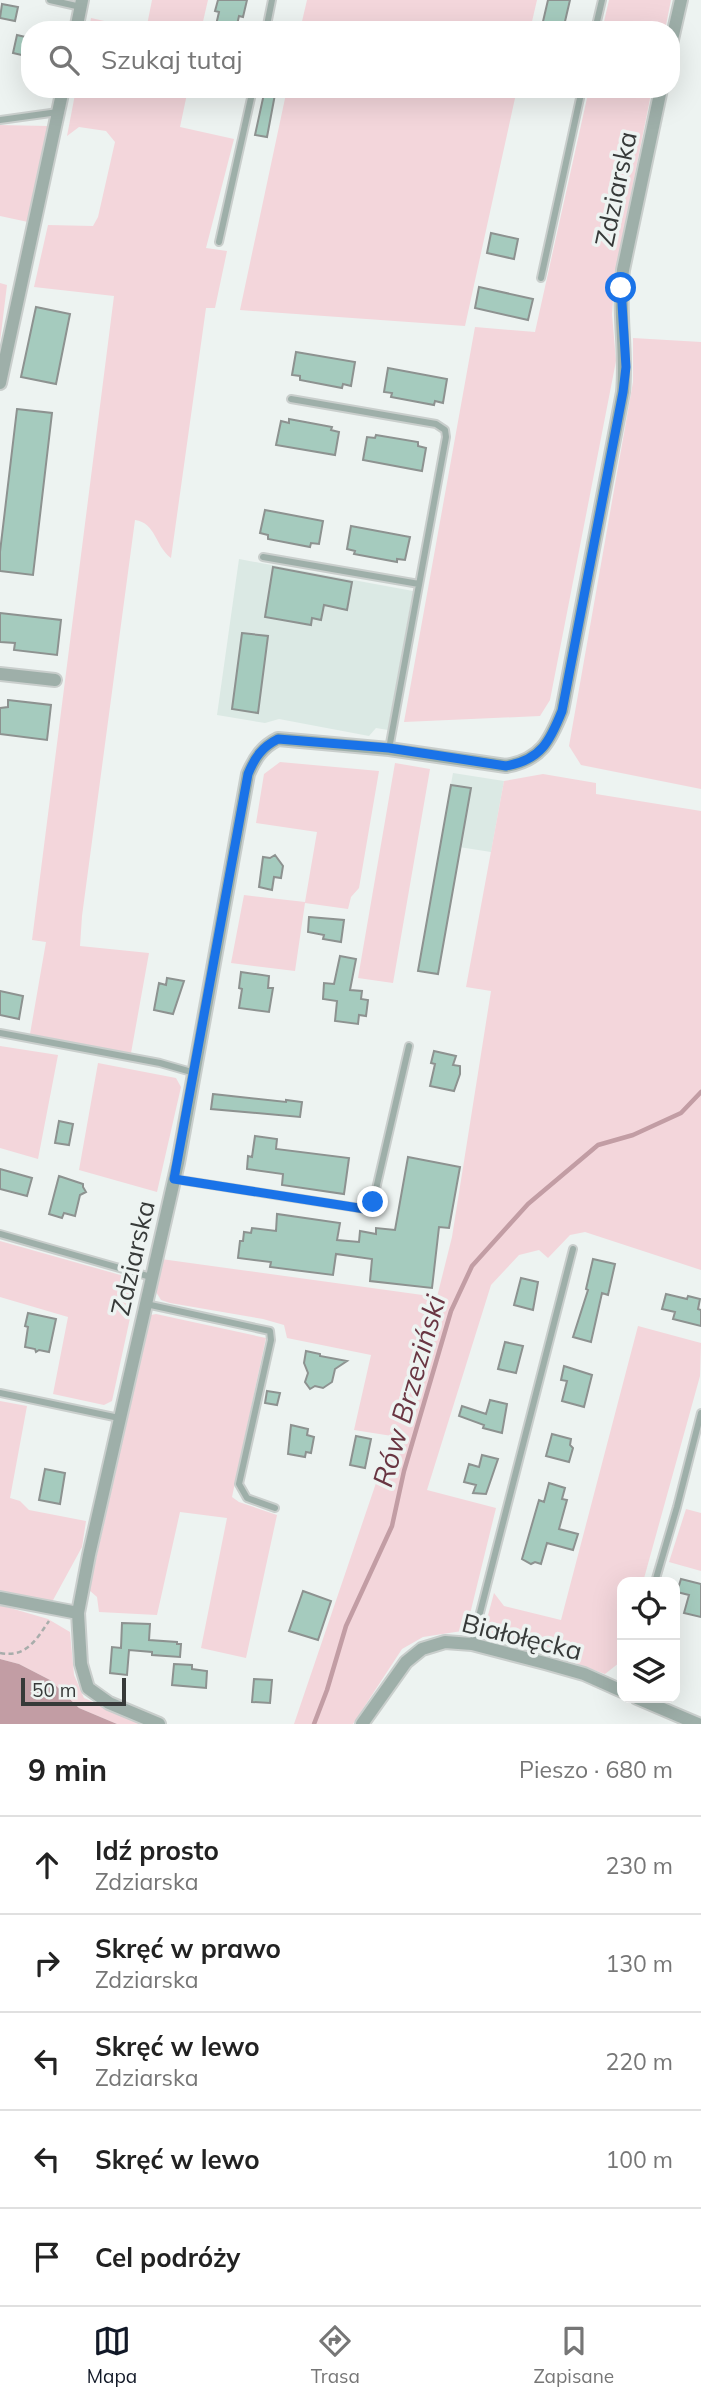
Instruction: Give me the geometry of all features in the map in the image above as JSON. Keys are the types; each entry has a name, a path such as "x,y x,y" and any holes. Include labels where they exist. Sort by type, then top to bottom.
{"street":[{"path":"676,21 681,0"},
{"path":"0,383 61,98"},
{"name":"Zdziarska","path":"78,1613 174,1179 246,788 254,758 267,745 278,739 389,748 506,766 522,764 540,752 555,728 562,711 623,392 626,367 621,308 622,270 659,98"},
{"path":"0,674 55,680"},
{"path":"0,1598 78,1613 81,1664 88,1688 108,1703 159,1724"},
{"name":"Białołęcka","path":"362,1724 413,1655 444,1642 472,1644 617,1686"},
{"path":"649,1703 698,1724"}],"lane":[{"path":"50,0 81,4"},
{"path":"268,21 272,0"},
{"path":"597,21 602,0"},
{"path":"219,242 251,98"},
{"path":"541,278 580,98"},
{"path":"0,120 58,112"},
{"path":"291,399 436,424 445,430 446,437 389,748"},
{"path":"263,557 419,584"},
{"path":"0,1033 160,1063 195,1073"},
{"path":"174,1179 365,1209 373,1202 409,1046"},
{"path":"0,1234 151,1278"},
{"path":"472,1644 573,1249"},
{"path":"146,1304 270,1331 271,1340 239,1484 247,1498 275,1508"},
{"path":"0,1393 121,1418"},
{"path":"656,1577 701,1413"}],"path":[{"path":"0,1653 13,1656 22,1652 38,1637 57,1610"}],"shaded area":[{"path":"152,0 208,0 203,21 148,21"},
{"path":"307,0 537,0 532,21 302,21"},
{"path":"609,0 671,0 667,21 604,21"},
{"path":"74,98 186,98 180,127 234,139 206,248 227,251 215,308 206,308 171,558 151,530 135,520 82,916 80,946 149,953 131,1053 30,1034 46,942 32,940 114,296 34,287 48,225 93,226 98,217 115,142 106,131 79,127 67,136"},
{"path":"285,98 515,98 465,326 240,310"},
{"path":"587,98 650,98 615,274 612,314 616,361 550,700 540,716 404,722 475,327 535,332"},
{"path":"0,125 48,126 28,222 0,216"},
{"path":"0,283 7,285 0,342"},
{"path":"633,338 701,342 701,789 581,765 569,746 633,382"},
{"path":"239,559 413,591 388,730 376,728 369,736 279,719 265,723 217,715"},
{"path":"280,762 379,771 359,888 351,897 348,909 305,903 295,971 231,963 244,895 305,902 317,832 256,823 264,774"},
{"path":"395,763 430,769 393,983 358,978"},
{"path":"453,773 504,781 491,852 440,844"},
{"path":"543,774 596,783 596,794 701,811 701,1270 585,1232 570,1235 548,1258 539,1250 519,1255 491,1285 427,1490 496,1508 471,1610 462,1631 423,1637 402,1649 353,1724 294,1724 392,1436 354,1430 371,1355 287,1338 284,1325 263,1319 161,1300 156,1292 161,1259 437,1297 452,1237 491,991 466,987 504,781"},
{"path":"0,1046 58,1055 38,1159 0,1148"},
{"path":"98,1063 176,1078 181,1087 157,1192 79,1170"},
{"path":"0,1241 131,1278 137,1286 112,1401 104,1405 53,1394 68,1317 0,1297"},
{"path":"151,1315 266,1338 232,1497 277,1515 246,1658 201,1648 227,1518 180,1512 157,1615 99,1612 97,1597 89,1590"},
{"path":"638,1326 701,1343 700,1376 644,1577 617,1577 617,1665 605,1674 484,1630 494,1593 504,1606 561,1620"},
{"path":"0,1401 27,1406 10,1498 20,1501 29,1510 86,1521 82,1547 52,1602 0,1593"},
{"path":"686,1509 701,1513 701,1571 669,1562"},
{"path":"0,1605 48,1619 70,1632 74,1675 84,1698 144,1724 117,1724 79,1708 50,1680 19,1664 0,1659"},
{"path":"0,1659 19,1664 50,1680 79,1708 117,1724 0,1724"}],"building":[{"path":"218,0 247,0 243,17 239,16 238,21 217,21 219,12 215,11"},
{"path":"548,0 570,0 565,21 543,21"},
{"path":"2,4 18,7 15,21 0,18"},
{"path":"17,35 21,36 21,55 13,53"},
{"path":"263,98 274,98 267,137 255,135"},
{"path":"491,233 518,239 514,259 487,253"},
{"path":"479,287 533,299 528,320 475,308"},
{"path":"36,307 70,314 56,384 21,377"},
{"path":"296,352 355,362 351,386 343,384 342,388 300,380 300,376 292,375"},
{"path":"388,368 447,379 443,403 435,401 434,405 391,397 392,393 384,392"},
{"path":"17,409 52,413 33,575 0,571"},
{"path":"289,419 332,427 331,430 339,432 335,455 276,445 281,421 289,423"},
{"path":"376,435 418,442 418,446 426,448 422,471 363,460 367,437 375,438"},
{"path":"265,510 323,521 319,544 311,543 310,547 268,539 268,535 260,533"},
{"path":"351,526 410,537 405,560 397,559 397,562 354,554 355,551 347,549"},
{"path":"273,567 352,582 347,610 324,605 321,620 312,618 311,625 265,617"},
{"path":"0,613 61,620 57,655 14,650 15,643 0,642"},
{"path":"242,633 268,636 258,713 232,709"},
{"path":"8,700 51,705 47,740 0,734 0,708 8,707"},
{"path":"451,785 471,788 438,974 418,971"},
{"path":"275,855 283,866 281,878 274,877 272,890 259,887 263,857 270,858"},
{"path":"309,917 344,920 341,942 323,939 324,935 308,932"},
{"path":"340,956 356,959 350,990 362,991 361,999 368,1000 366,1016 359,1015 358,1024 335,1021 337,1001 323,999 324,983 334,984"},
{"path":"241,972 269,976 268,988 273,988 269,1012 239,1008"},
{"path":"167,978 184,981 173,1014 154,1010 159,983 166,985"},
{"path":"0,991 23,996 19,1019 0,1015"},
{"path":"434,1051 456,1056 453,1065 460,1066 460,1074 454,1091 430,1086 435,1064 431,1063"},
{"path":"213,1094 302,1102 300,1117 211,1109"},
{"path":"59,1121 73,1124 69,1145 55,1143"},
{"path":"255,1136 277,1139 276,1149 349,1158 344,1194 282,1185 283,1174 247,1169"},
{"path":"408,1157 460,1167 449,1228 439,1227 432,1288 370,1281 372,1259 336,1254 333,1275 270,1267 271,1262 238,1258 244,1232 251,1233 252,1228 276,1231 277,1214 340,1223 337,1240 359,1242 360,1231 376,1234 376,1228 395,1230"},
{"path":"0,1169 32,1178 27,1196 0,1189"},
{"path":"59,1176 83,1184 86,1192 80,1195 75,1216 64,1213 62,1218 49,1214"},
{"path":"593,1259 615,1264 608,1295 602,1293 591,1342 573,1337 588,1290 586,1289"},
{"path":"521,1278 538,1282 533,1310 514,1305"},
{"path":"666,1294 700,1299 698,1309 701,1310 701,1326 673,1319 675,1312 662,1309"},
{"path":"28,1313 56,1319 49,1352 36,1352 35,1349 25,1347"},
{"path":"505,1342 523,1346 516,1373 498,1369"},
{"path":"306,1351 347,1361 335,1369 332,1382 323,1388 315,1386 310,1389 305,1382 308,1373 304,1363"},
{"path":"564,1366 592,1375 584,1407 562,1401 567,1381 561,1380"},
{"path":"267,1391 280,1393 277,1405 265,1403"},
{"path":"490,1400 507,1404 502,1433 483,1428 484,1425 459,1416 462,1406 486,1414"},
{"path":"291,1425 308,1429 307,1435 314,1437 311,1453 306,1452 305,1457 288,1454"},
{"path":"552,1434 571,1439 570,1445 573,1448 569,1462 546,1456"},
{"path":"356,1436 371,1439 365,1468 350,1465"},
{"path":"482,1455 498,1459 486,1494 473,1493 476,1485 464,1482 469,1464 479,1467"},
{"path":"45,1469 65,1473 60,1504 39,1500"},
{"path":"549,1483 565,1488 562,1499 567,1500 559,1529 578,1534 573,1550 547,1543 541,1564 531,1564 522,1559 539,1500 544,1502"},
{"path":"681,1579 701,1584 701,1617 684,1613 689,1595 680,1593"},
{"path":"303,1591 331,1601 318,1640 289,1631"},
{"path":"122,1623 150,1624 149,1640 181,1644 180,1657 129,1650 127,1675 110,1673 112,1647 121,1648"},
{"path":"174,1664 192,1665 192,1669 207,1671 206,1688 172,1685"},
{"path":"254,1679 272,1680 270,1703 252,1702"}],"waterway":[{"name":"Rów Brzeziński","path":"314,1724 346,1626 392,1526 404,1471 451,1311 472,1266 528,1204 598,1145 633,1135 681,1113 701,1092"}],"route":[{"path":"373,1202 365,1209 174,1179 248,774 254,758 267,745 278,739 389,748 506,766 522,764 540,752 550,738 562,711 623,392 626,367 621,288"}]}
